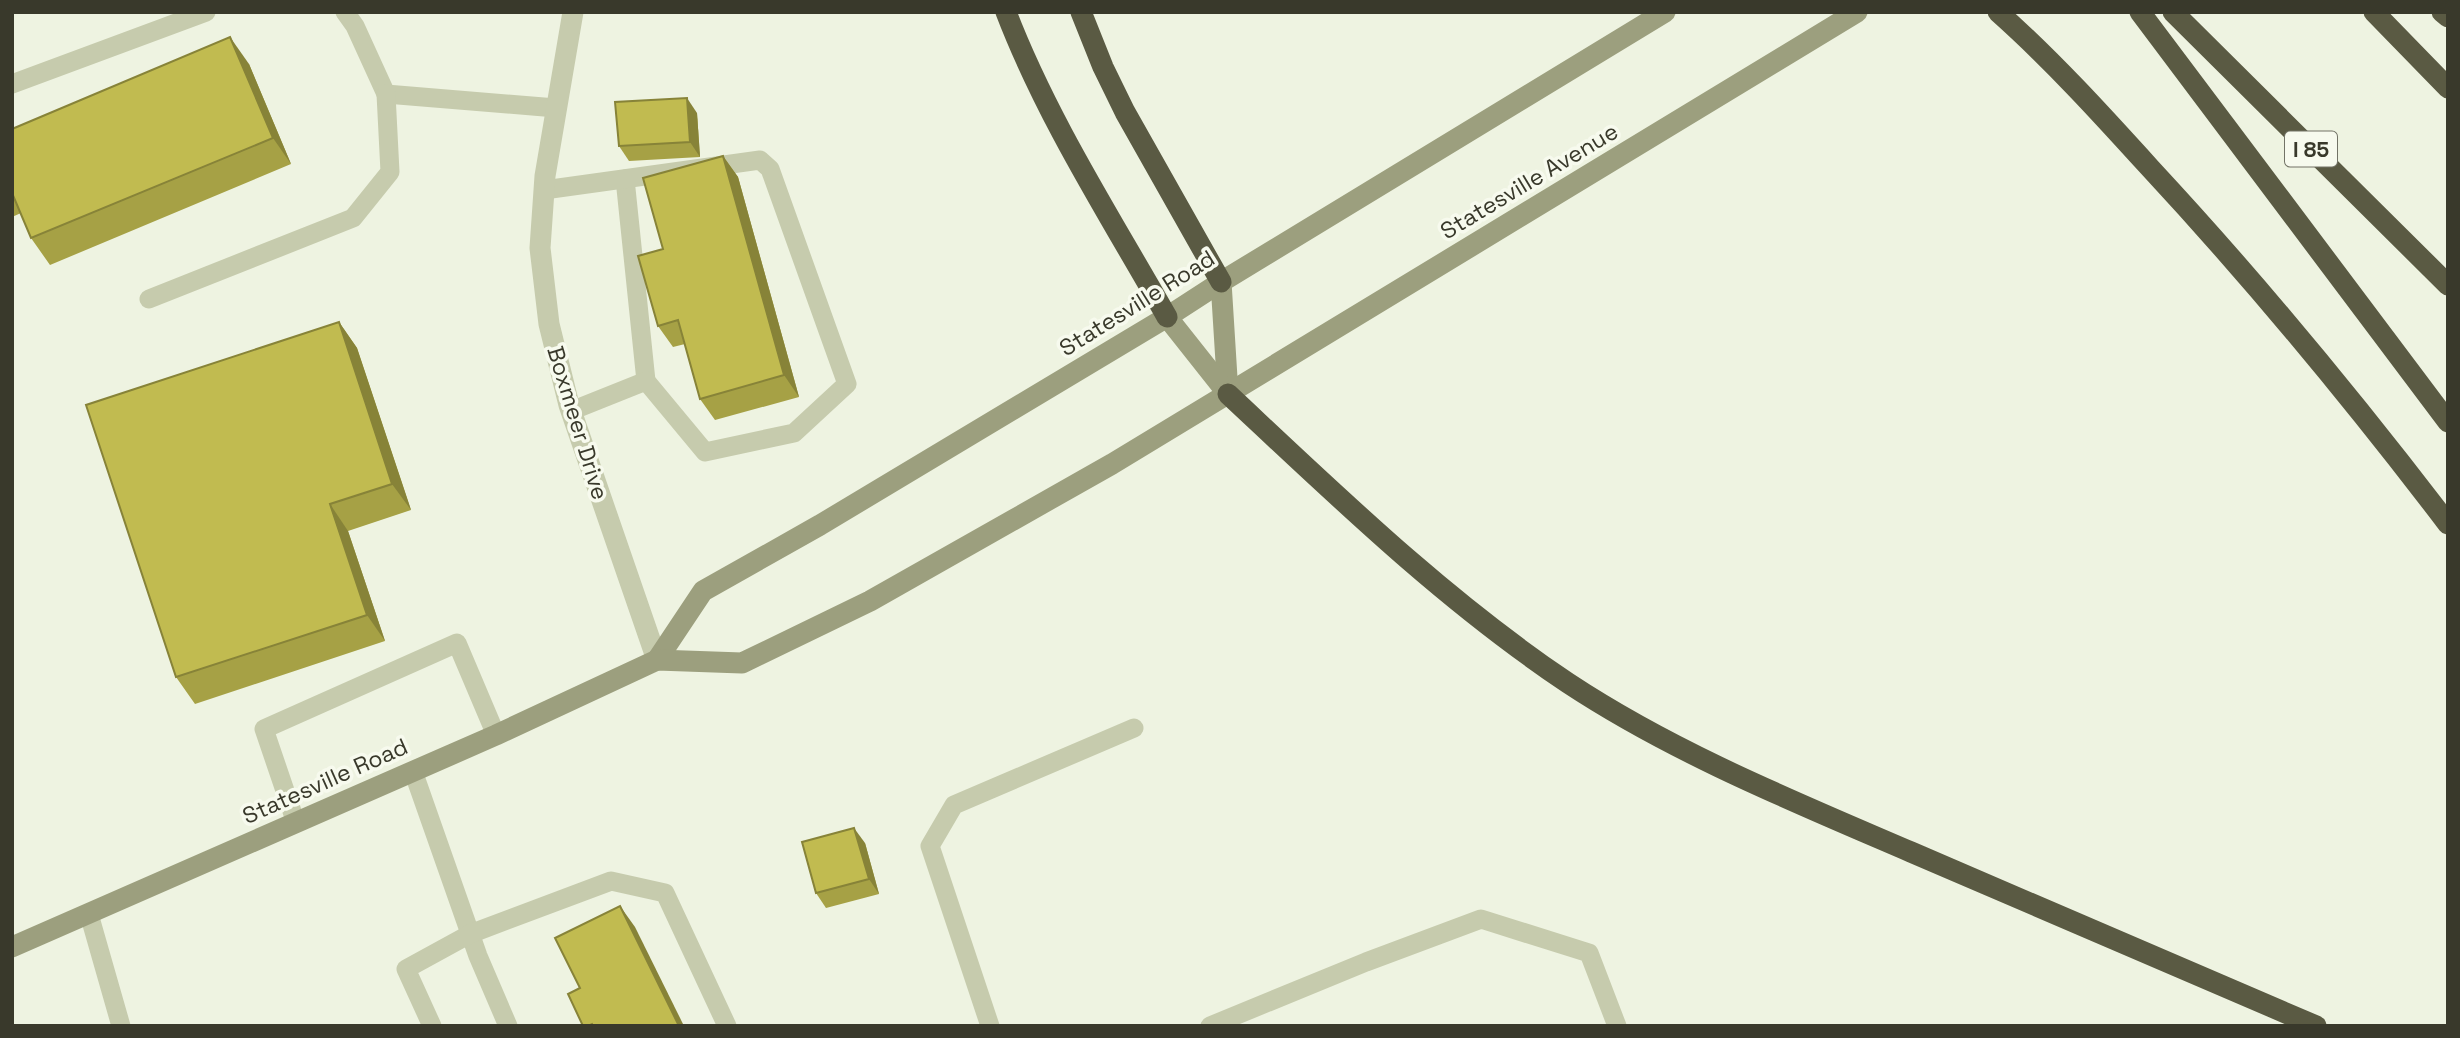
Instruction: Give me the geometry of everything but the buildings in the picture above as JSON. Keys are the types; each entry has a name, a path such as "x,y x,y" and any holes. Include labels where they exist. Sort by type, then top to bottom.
{"highway":[{"path":"1006,12 1038,86 1068,143 1167,317"},
{"path":"1081,12 1125,112 1221,282"},
{"path":"1998,12 2089,102 2283,316 2448,524"},
{"path":"2140,12 2448,422"},
{"name":"I 85","path":"2174,12 2448,285"},
{"path":"2374,12 2448,88"},
{"path":"2442,12 2448,16"},
{"path":"1228,394 1455,601 1571,685 1629,719 1725,769 1821,813 2316,1026"}],"main road":[{"name":"Statesville Road","path":"657,660 703,591 820,525 1167,317 1665,12"},
{"name":"Statesville Avenue","path":"1228,394 1857,12"},
{"path":"1221,282 1228,394"},
{"path":"1167,317 1228,394"},
{"name":"Statesville Road","path":"12,947 413,772 657,660 742,663 870,601 988,536 1228,394"}],"street":[{"name":"Boxmeer Drive","path":"573,12 544,190 540,248 549,324 571,411 657,660"}],"lane":[{"path":"12,84 206,12"},
{"path":"149,299 353,218 390,172 386,94 355,26 345,12"},
{"path":"386,94 556,108"},
{"path":"544,190 760,160 770,169 847,384 794,433 705,452 646,381 625,179"},
{"path":"571,411 646,381"},
{"path":"296,823 264,729 445,648 457,643 496,735"},
{"path":"990,1026 929,846 954,805 1134,728"},
{"path":"413,772 470,934 508,1026"},
{"path":"432,1026 406,969 470,934 611,881 665,893 727,1026"},
{"path":"89,914 121,1026"},
{"path":"1210,1026 1366,962 1481,919 1589,953 1617,1026"}]}
